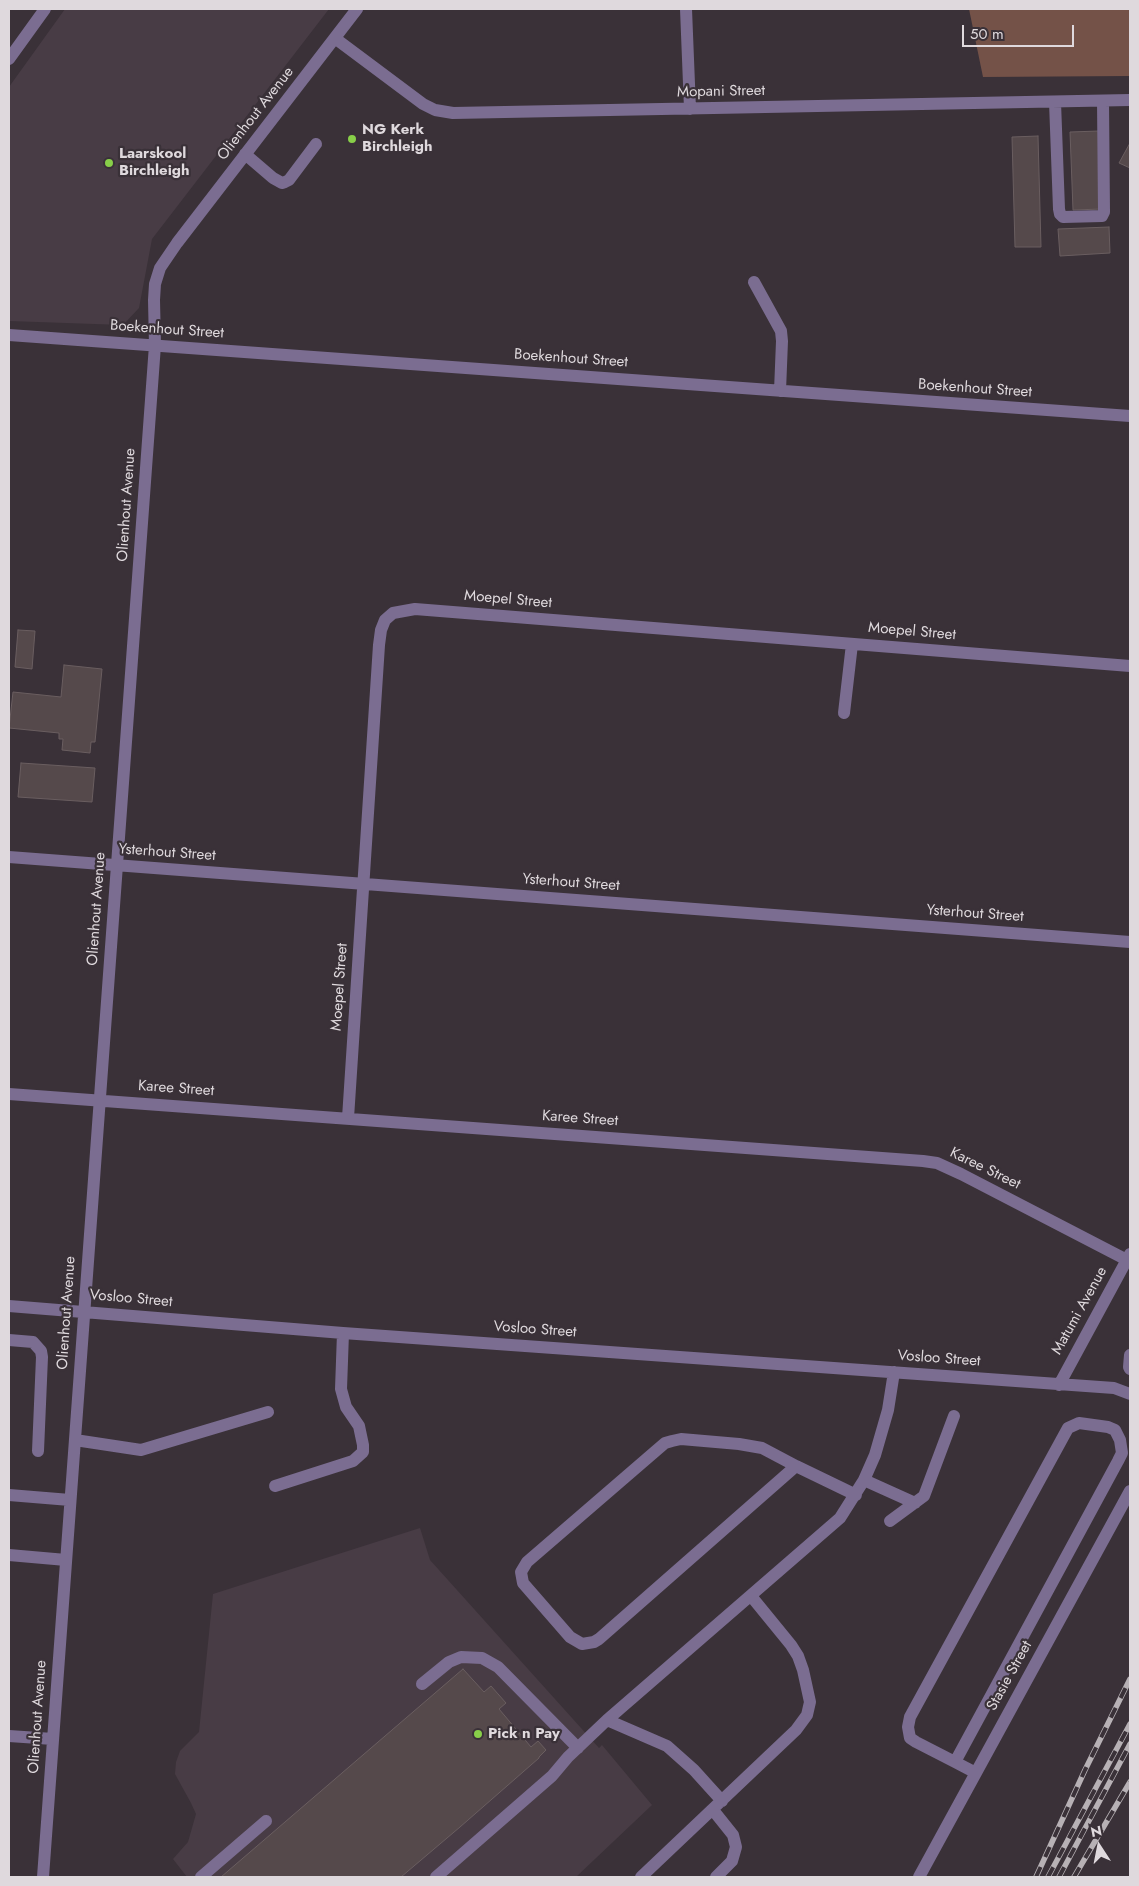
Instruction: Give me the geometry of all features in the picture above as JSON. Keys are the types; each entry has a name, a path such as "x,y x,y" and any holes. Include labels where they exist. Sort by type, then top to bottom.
{"street":[{"path":"9,59 46,9"},
{"name":"Olienhout Avenue","path":"43,1877 155,345 155,284 160,268 177,243 336,39 357,9"},
{"path":"686,9 690,109"},
{"name":"Mopani Street","path":"336,39 423,104 435,110 453,114 1130,100"},
{"path":"1055,102 1060,214 1063,217 1102,216 1104,212 1103,100"},
{"path":"245,154 273,178 282,183 289,180 316,144"},
{"path":"754,282 781,331 780,391"},
{"name":"Boekenhout Street","path":"9,335 1130,416"},
{"name":"Moepel Street","path":"348,1118 379,645 381,630 385,620 393,613 415,608 1130,666"},
{"path":"844,713 852,644"},
{"name":"Ysterhout Street","path":"9,857 1130,942"},
{"name":"Karee Street","path":"9,1094 937,1163 1129,1257"},
{"name":"Matumi Avenue","path":"1059,1385 1125,1275 1129,1257"},
{"name":"Vosloo Street","path":"9,1306 343,1333 1059,1385"},
{"path":"275,1486 353,1461 362,1452 363,1445 359,1426 346,1407 341,1390 343,1333"},
{"path":"9,1340 33,1342 41,1351 38,1451"},
{"path":"1130,1355 1130,1369"},
{"path":"436,1877 540,1787 607,1720 752,1596 846,1512 864,1480 875,1455 888,1410 894,1372"},
{"path":"1059,1385 1114,1388 1130,1394"},
{"path":"75,1440 141,1450 268,1412"},
{"path":"890,1521 924,1496 954,1416"},
{"path":"956,1762 1122,1453 1120,1440 1114,1430 1108,1427 1079,1423 1068,1428 910,1717 908,1727 910,1738 976,1773"},
{"path":"796,1466 600,1639 594,1642 582,1644 570,1638 523,1583 521,1572 527,1562 665,1443 681,1439 754,1446 770,1451 796,1466 856,1494"},
{"path":"864,1480 915,1504"},
{"name":"Stasie Street","path":"919,1877 1130,1491"},
{"path":"9,1495 70,1500"},
{"path":"9,1555 66,1560"},
{"path":"641,1877 796,1730 806,1715 810,1702 798,1656 752,1596"},
{"path":"422,1684 449,1662 461,1657 482,1658 498,1667 578,1748"},
{"path":"607,1720 667,1746 694,1770 718,1805 733,1836 736,1847 732,1861 716,1877"},
{"path":"9,1736 53,1739"},
{"path":"202,1877 266,1821"}],"shaded area":[{"name":"Laarskool Birchleigh","path":"65,9 329,9 152,239 139,308 123,325 9,321 9,87"},
{"path":"969,9 1130,9 1130,76 983,77"},
{"path":"420,1528 430,1560 599,1748 602,1745 652,1805 576,1877 187,1877 173,1859 188,1842 196,1814 175,1774 176,1762 180,1751 199,1732 213,1594"}],"building":[{"path":"1099,131 1102,209 1073,210 1070,132"},
{"path":"1038,136 1041,247 1015,247 1012,137"},
{"path":"1130,143 1130,168 1119,163"},
{"path":"1109,227 1110,253 1060,256 1058,229"},
{"path":"18,630 35,631 32,669 15,667"},
{"path":"64,665 102,669 95,742 91,742 90,753 62,750 63,739 59,739 59,733 9,728 13,692 61,697"},
{"path":"21,763 95,768 92,802 18,797"},
{"path":"463,1669 484,1692 491,1686 506,1703 499,1709 531,1747 538,1741 546,1750 460,1827 401,1877 221,1877"}],"railway":[{"path":"1036,1877 1085,1770 1130,1679"},
{"path":"1048,1877 1130,1724"},
{"path":"1059,1877 1130,1744"},
{"path":"1074,1877 1130,1782"}],"place":[{"name":"NG Kerk Birchleigh","path":"352,139"},
{"name":"Laarskool Birchleigh","path":"109,163"},
{"name":"Pick n Pay","path":"478,1734"}]}
